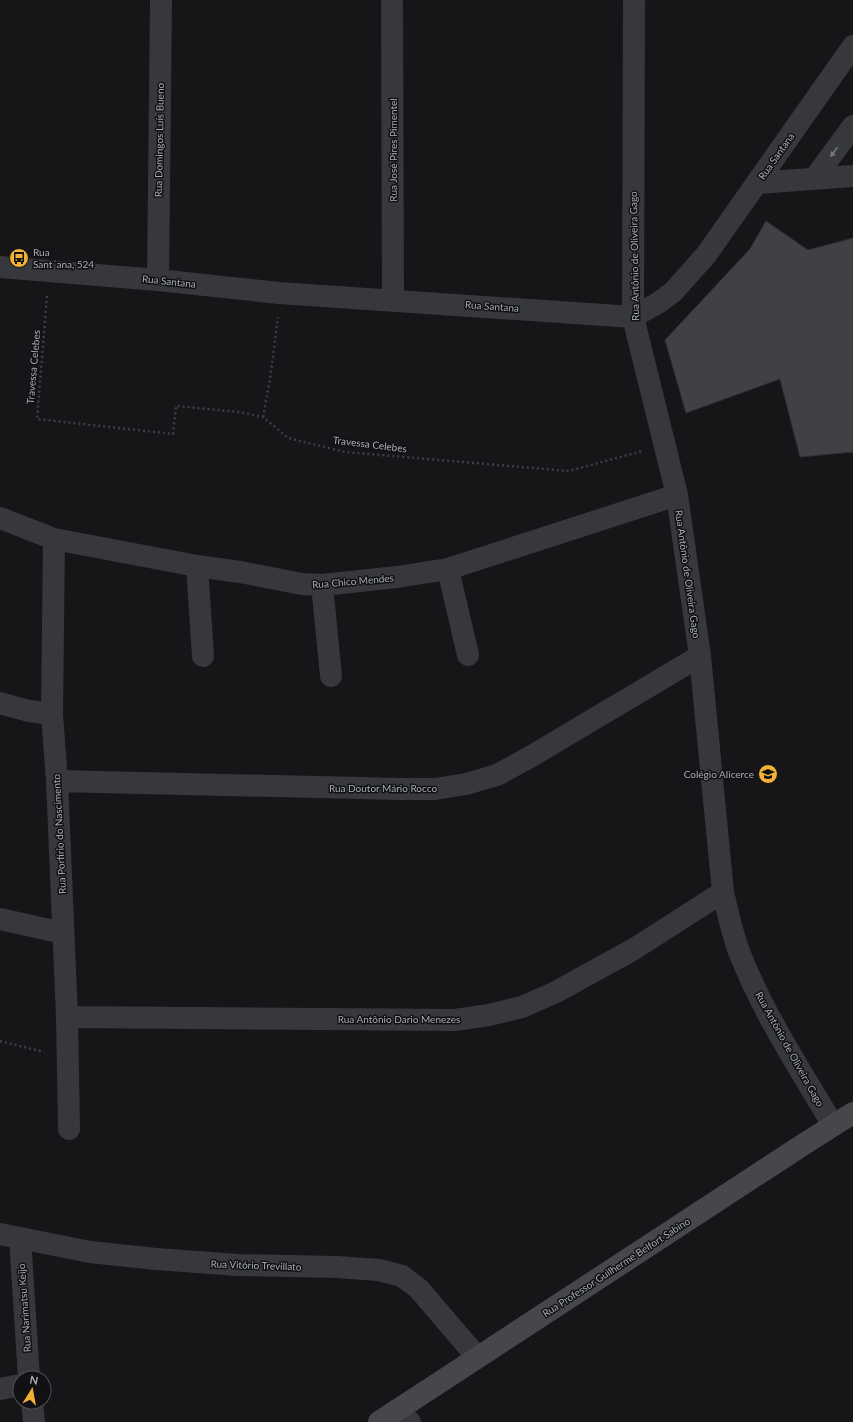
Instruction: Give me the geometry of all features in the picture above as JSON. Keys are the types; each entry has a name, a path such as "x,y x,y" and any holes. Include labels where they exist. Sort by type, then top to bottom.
{"street":[{"name":"Rua Domingos Luís Bueno","path":"158,280 161,0"},
{"name":"Rua José Pires Pimentel","path":"392,0 393,299"},
{"name":"Rua Antônio de Oliveira Gago","path":"634,0 633,317 677,495 700,656 723,892 740,954 772,1022 832,1126"},
{"name":"Rua Santana","path":"0,267 158,280 279,293 393,299 633,317 658,303 673,292 706,255 853,46"},
{"path":"814,179 853,126"},
{"path":"757,183 853,176"},
{"name":"Rua Chico Mendes","path":"0,518 54,538 197,566 240,572 302,584 322,585 397,577 448,569 677,495"},
{"name":"Rua Porfírio do Nascimento","path":"54,538 52,714 57,781 67,1017 69,1129"},
{"path":"197,566 203,656"},
{"path":"448,569 468,655"},
{"path":"322,585 331,676"},
{"name":"Rua Doutor Mário Rocco","path":"57,781 400,789 435,789 466,784 497,775 530,757 700,656"},
{"path":"0,703 29,711 52,714"},
{"name":"Rua Antônio Dario Menezes","path":"67,1017 455,1020 489,1015 522,1006 556,992 634,949 723,892"},
{"path":"0,919 63,933"},
{"name":"Rua Professor Guilherme Belfort Sabino","path":"380,1422 404,1416 477,1358 853,1113"},
{"name":"Rua Vitório Trevillato","path":"10,1236 90,1252 156,1259 238,1265 337,1267 379,1270 402,1276 419,1289 477,1358"},
{"name":"Rua Narimatsu Keijo","path":"10,1236 28,1370"},
{"path":"0,1389 12,1387"},
{"path":"33,1410 34,1422"}],"path":[{"name":"Travessa Celebes","path":"48,271 37,419 173,434 176,406 239,412 263,417 288,438 345,452 569,470 665,444"},
{"path":"263,417 277,327 279,293"},
{"path":"0,1041 67,1058"}],"building":[{"path":"766,221 808,250 853,238 853,452 800,457 780,379 686,413 665,340 750,249"}],"place":[{"name":"Rua Sant´ana, 524","path":"19,258"},
{"name":"Colégio Alicerce","path":"768,774"}]}
